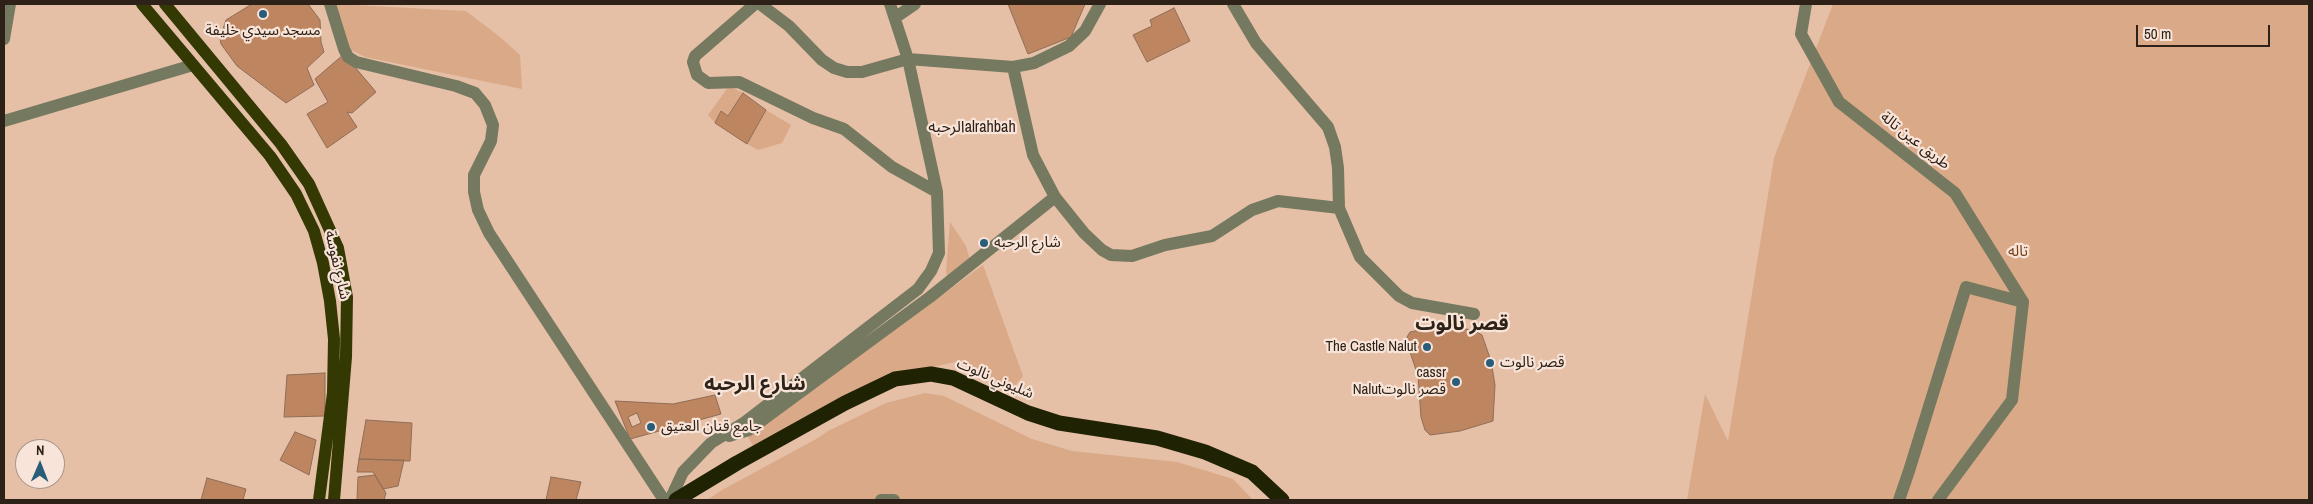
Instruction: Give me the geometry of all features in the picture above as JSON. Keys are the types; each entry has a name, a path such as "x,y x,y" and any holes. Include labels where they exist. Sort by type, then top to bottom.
{"highway":[{"name":"شليوني نالوت","path":"676,500 737,463 845,403 896,379 931,374 954,378 1028,413 1058,423 1157,438 1205,452 1252,472 1282,500"}],"main road":[{"name":"شارع نفوسة","path":"142,4 270,156 296,194 314,231 324,263 334,340 333,394 319,500"},
{"name":"شارع نفوسة","path":"165,4 281,144 309,184 338,248 347,297 346,340 334,500"}],"street":[{"path":"4,39 10,4"},
{"path":"330,4 344,50 348,57 356,62 456,86 475,93 485,105 492,125 491,141 474,175 474,192 478,210 489,233 664,500"},
{"path":"755,4 695,56 693,62 697,75 708,82 739,82 813,118 844,128 892,167 937,192"},
{"path":"760,4 789,26 822,60 834,68 847,72 862,72 908,59 1013,67 1034,63 1069,46 1085,31 1100,4"},
{"path":"670,500 683,472 711,443 745,422 918,289 939,253 937,192 908,59 896,17 890,4"},
{"path":"896,17 915,4"},
{"path":"1233,4 1256,43 1328,127 1335,147 1338,168 1339,208 1360,257 1398,296 1412,302 1474,314"},
{"name":"طريق عين تالة","path":"1806,4 1801,34 1839,102 1955,193 2023,302"},
{"path":"4,121 193,65"},
{"path":"1013,67 1033,155 1055,197 1070,218 1102,250 1122,256 1212,236 1252,210 1278,201 1339,208"},
{"path":"721,436 731,436 750,430 930,297 1055,197"},
{"path":"1898,500 1910,471 1966,287 2023,302 2012,400 1938,500"},
{"path":"881,500 894,500"}],"green space":[{"path":"333,4 466,11 520,55 522,89 365,57 348,48"},
{"name":"تاله","path":"1833,4 2309,4 2309,500 1687,500 1705,394 1728,441 1774,158"},
{"path":"729,86 743,93 728,116 721,111 715,123 708,115"},
{"path":"766,110 791,125 782,143 758,150 747,144"},
{"path":"950,222 966,246 970,260 947,277 946,272"},
{"path":"983,265 1023,376 1008,394 980,374 955,362 894,376 755,449 748,437"},
{"path":"925,393 944,396 1032,439 1072,451 1177,462 1233,479 1253,500 707,500 828,431 886,403"}],"building":[{"path":"252,4 308,4 320,20 321,42 324,52 307,68 314,85 286,103 237,66 221,44 220,38 226,20"},
{"path":"1008,4 1085,4 1071,37 1028,54"},
{"path":"1174,8 1190,41 1147,62 1133,35 1152,26 1150,20"},
{"path":"344,54 376,92 352,113 347,112 357,127 327,148 307,114 328,102 315,79"},
{"path":"743,93 766,110 747,144 715,123 721,111 728,116"},
{"name":"cassr Nalutقصر نالوت","path":"1439,326 1474,330 1482,335 1491,361 1495,385 1493,421 1460,431 1430,435 1425,430 1421,417 1418,376 1407,337 1410,332"},
{"path":"325,373 325,416 284,417 287,375"},
{"name":"جامع قنان العتيق","path":"715,395 721,414 630,439 615,401 673,404"},
{"path":"637,413 641,423 632,427 628,417"},
{"path":"366,420 412,423 410,461 359,459"},
{"path":"295,432 316,440 309,475 280,460"},
{"path":"359,459 404,460 398,486 383,489 373,472 357,472"},
{"path":"375,475 386,493 384,500 357,500 358,477"},
{"path":"551,477 581,482 576,500 546,500"},
{"path":"207,478 246,489 243,500 201,500"}],"place":[{"name":"مسجد سيدي خليفة","path":"263,14"},
{"name":"شارع الرحبه","path":"984,243"},
{"name":"The Castle Nalut","path":"1427,347"},
{"name":"قصر نالوت","path":"1490,363"},
{"name":"cassr Nalutقصر نالوت","path":"1456,382"},
{"name":"جامع قنان العتيق","path":"651,427"}],"district":[{"name":"الرحبهalrahbah","path":"972,128"},
{"name":"قصر نالوت","path":"1462,325"},
{"name":"شارع الرحبه","path":"755,385"}]}
